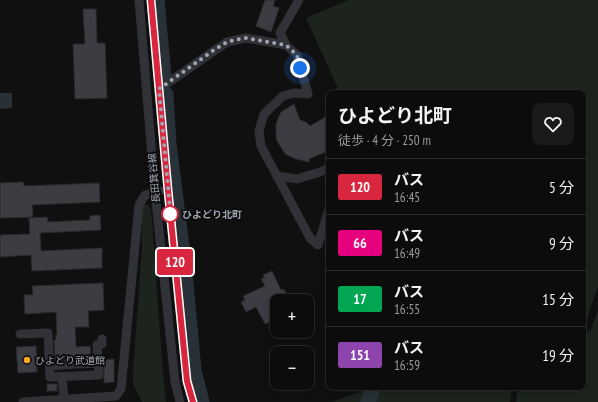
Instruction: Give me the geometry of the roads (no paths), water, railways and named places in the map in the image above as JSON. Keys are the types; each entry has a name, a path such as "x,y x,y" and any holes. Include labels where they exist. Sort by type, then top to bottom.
{"street":[{"name":"長田箕谷線","path":"139,0 155,192 175,382 180,402"},
{"name":"長田箕谷線","path":"151,0 187,381 193,402"},
{"path":"299,0 280,33 286,45 297,55 308,94 294,93 283,96 264,114 259,131 261,146 310,238 318,245 326,219"},
{"path":"159,89 227,42 246,38 286,45"},
{"path":"277,176 297,179 326,169"},
{"path":"119,402 139,205 145,195 168,190"},
{"path":"20,334 48,333 50,377 99,375 97,345 102,344 102,340"},
{"path":"49,366 98,363"},
{"path":"62,377 64,399"},
{"path":"23,402 116,396 120,389"}],"waterway":[{"path":"157,0 164,76"},
{"path":"166,94 169,144 184,262 194,370 202,402"},
{"path":"368,402 373,390"}],"place":[{"name":"ひよどり北町","path":"170,214"},
{"name":"ひよどり武道館","path":"27,360"}]}
